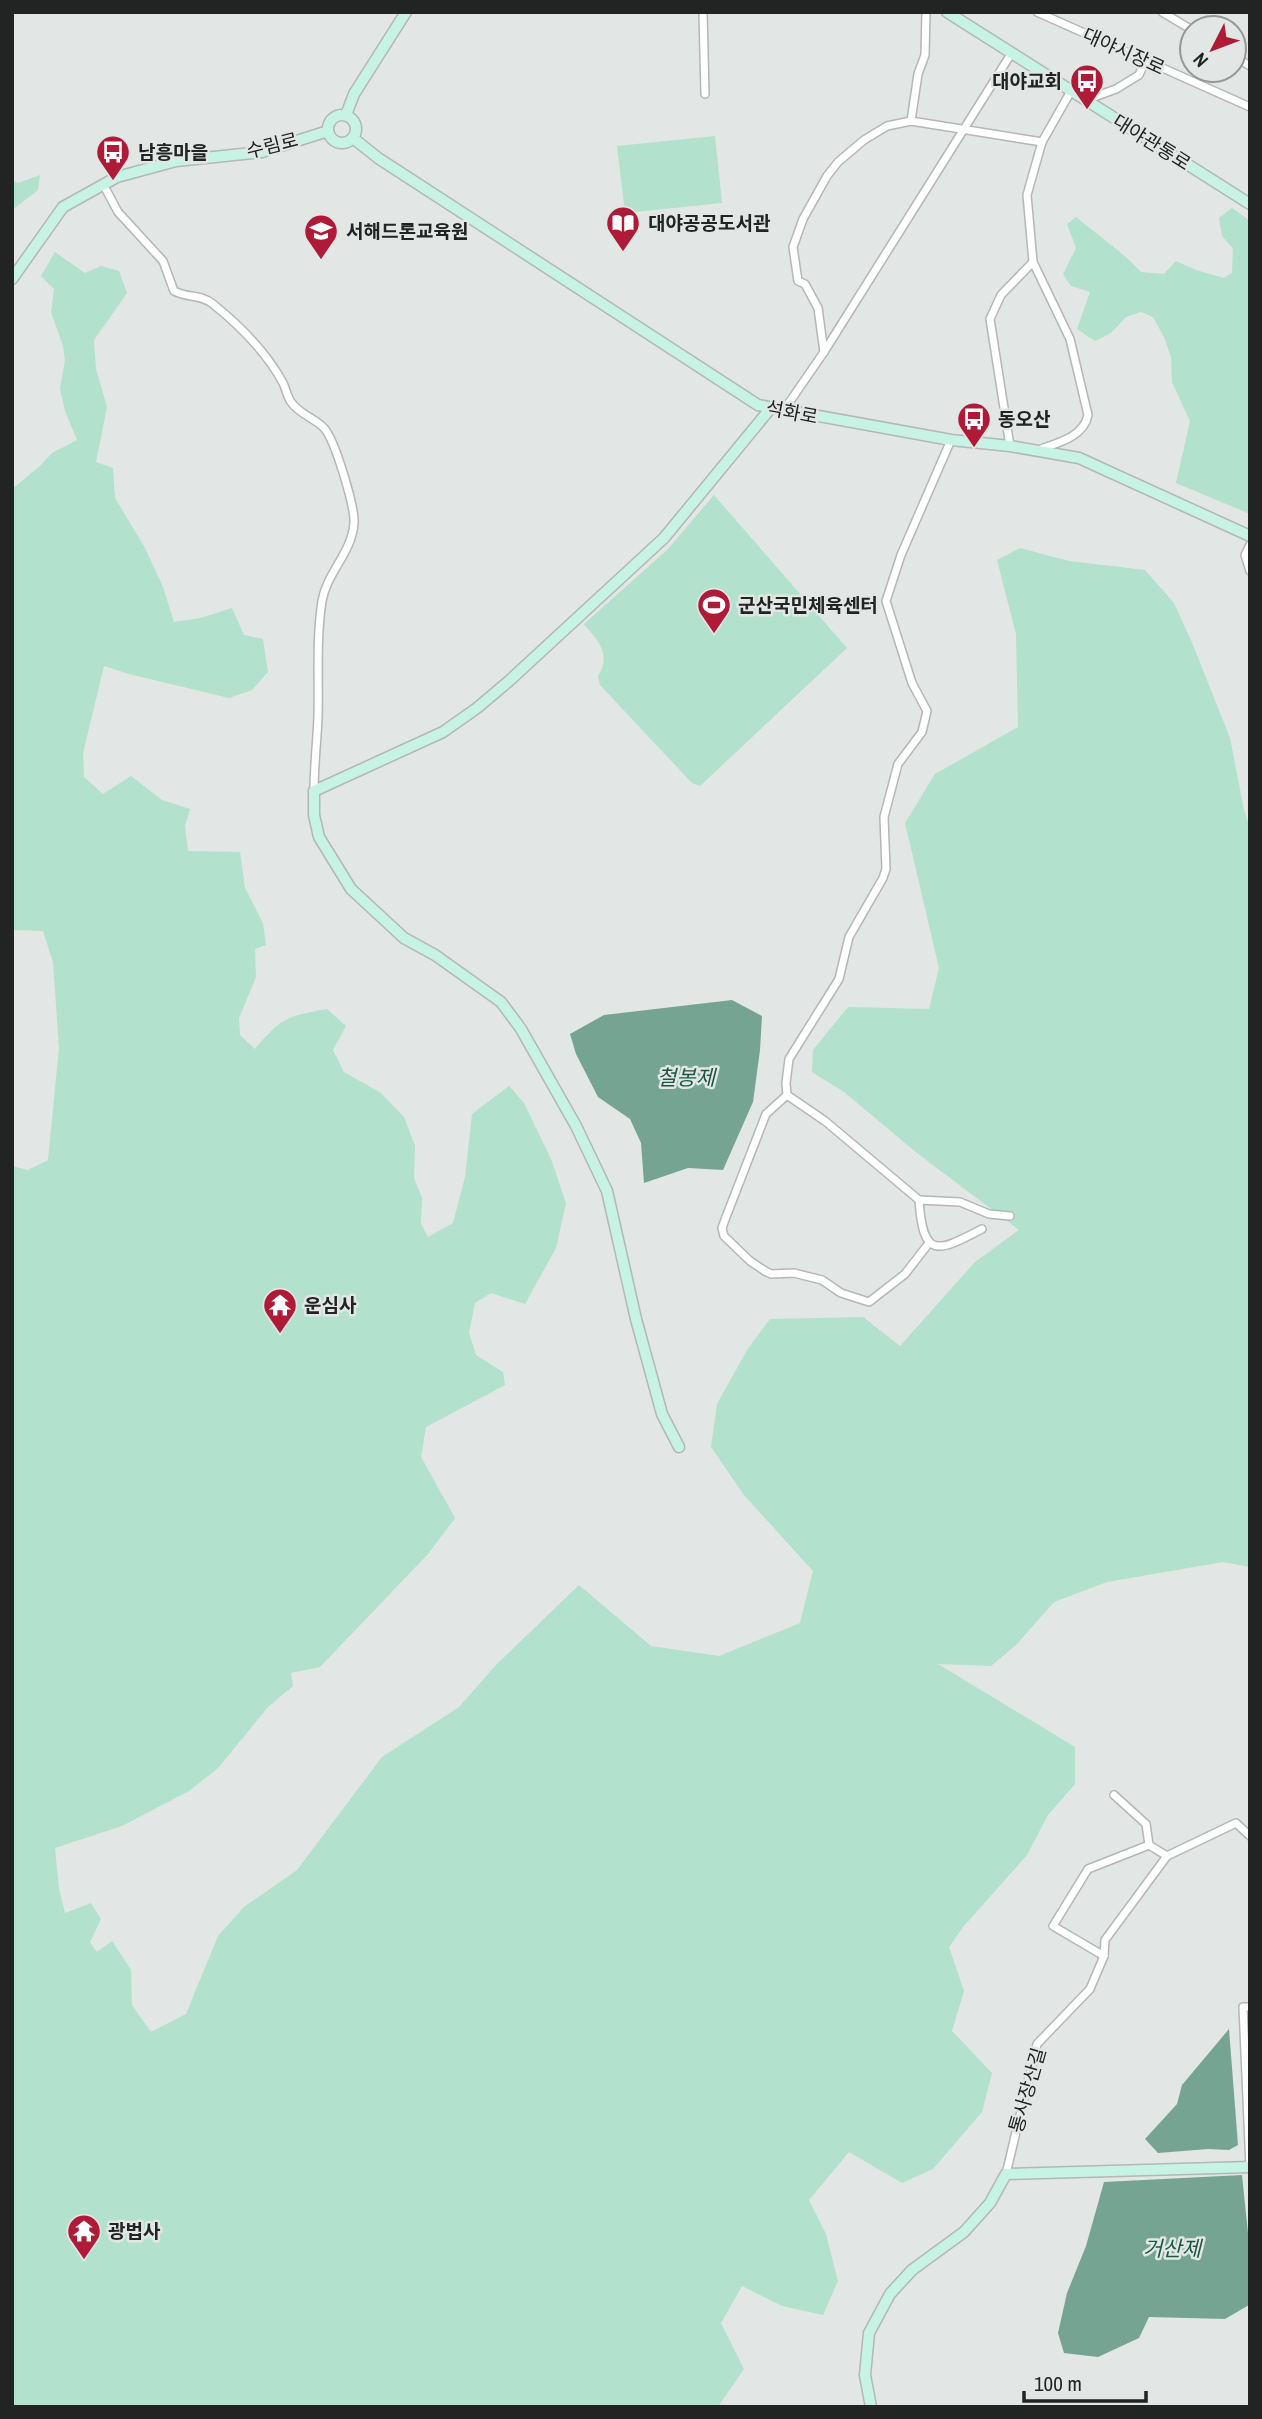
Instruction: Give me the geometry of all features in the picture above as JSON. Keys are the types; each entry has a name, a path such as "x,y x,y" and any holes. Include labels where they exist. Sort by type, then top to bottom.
{"street":[{"name":"수림로","path":"12,279 63,207 117,177 176,161 262,152 328,131 332,120 346,115 354,94 406,12"},
{"path":"703,12 705,94"},
{"path":"911,121 925,55 926,12"},
{"name":"대야관통로","path":"947,12 1250,204"},
{"name":"대야시장로","path":"1037,12 1250,107"},
{"path":"1163,12 1178,21"},
{"path":"784,410 824,352 1011,54"},
{"path":"1086,100 1116,89 1139,75 1146,60"},
{"path":"1037,451 1064,441 1083,429 1088,415 1070,339 1033,262 1027,195 1042,142 1070,91"},
{"path":"328,131 331,138 339,143 353,138 356,133 355,123 346,115"},
{"path":"824,352 818,308 806,284 798,281 793,247 803,219 838,162 864,140 887,127 911,121 1042,142"},
{"name":"석화로","path":"353,138 378,158 758,405 951,440 1010,446 1091,462 1250,536"},
{"path":"103,184 118,212 163,261 174,291 206,299 235,322 276,373 291,402 304,415 323,426 334,442 336,457 354,508 354,523 344,557 332,574 323,597 314,791 314,815 320,837 351,889 404,938 435,955 501,1002 521,1029 576,1126 607,1191 636,1319 663,1414 679,1447"},
{"path":"1010,446 990,319 1001,295 1033,262"},
{"path":"314,791 443,732 499,690 664,538 770,409"},
{"path":"929,1242 905,1274 869,1302 841,1293 822,1280 794,1273 771,1275 750,1261 724,1236 722,1228 766,1114 787,1095 789,1059 839,979 849,937 886,869 884,817 898,764 922,732 927,710 912,683 886,601 901,555 951,440"},
{"path":"1250,545 1245,555 1250,570"},
{"path":"787,1095 825,1121 919,1200 960,1202 989,1214 1010,1216"},
{"path":"919,1200 922,1228 929,1242 939,1248 949,1246 982,1229"},
{"path":"1114,1795 1146,1824 1149,1845"},
{"name":"통사장산길","path":"871,2407 865,2375 869,2333 890,2294 912,2270 964,2232 990,2203 1006,2174 1037,2044 1090,1989 1104,1956 1105,1940 1167,1856 1237,1823 1250,1836"},
{"path":"1149,1845 1167,1856"},
{"path":"1104,1956 1053,1926 1088,1869 1149,1845"},
{"path":"1006,2174 1250,2167 1243,2007 1250,2007"}],"shaded area":[{"path":"715,136 722,203 625,213 617,146"},
{"path":"40,175 38,190 12,210 12,180 18,183"},
{"path":"1232,208 1250,221 1250,514 1176,483 1190,421 1172,382 1171,357 1153,317 1141,312 1126,317 1111,333 1095,341 1077,329 1090,292 1071,286 1063,274 1076,248 1067,224 1076,217 1141,272 1164,274 1176,261 1224,278 1232,273 1233,249 1222,236 1219,218"},
{"path":"55,252 85,273 101,266 119,271 127,293 94,340 96,369 107,407 96,462 113,468 115,498 145,548 163,587 174,622 201,618 232,608 244,635 263,639 268,672 252,690 229,698 104,666 83,753 84,777 103,794 131,776 162,800 190,809 185,826 188,851 240,852 245,888 263,923 266,945 255,949 256,977 239,1018 240,1035 255,1049 286,1020 327,1009 346,1026 333,1050 344,1072 381,1093 404,1117 415,1146 414,1178 422,1198 421,1224 428,1237 453,1223 465,1177 472,1114 509,1086 524,1103 551,1159 566,1203 556,1248 525,1304 491,1293 475,1303 469,1333 476,1355 503,1372 505,1385 426,1427 421,1457 455,1518 428,1554 320,1667 291,1673 293,1686 268,1707 218,1768 189,1791 122,1826 55,1848 59,1889 65,1913 91,1903 101,1919 90,1942 97,1952 112,1941 131,1970 132,2005 151,2032 186,2014 218,1936 244,1907 297,1870 382,1757 459,1707 496,1665 579,1585 651,1646 719,1656 800,1623 813,1571 744,1495 711,1447 717,1404 747,1350 770,1319 863,1317 900,1346 975,1262 1019,1230 917,1153 844,1092 812,1072 813,1050 848,1007 929,1009 939,968 905,823 935,774 1018,727 1016,634 997,560 1020,548 1069,561 1145,570 1174,603 1230,738 1250,828 1250,1567 1223,1562 1107,1582 1054,1602 1016,1645 991,1666 938,1664 1075,1747 1075,1784 1048,1815 1027,1855 963,1927 949,1947 964,1991 952,2031 992,2073 982,2112 933,2169 902,2183 849,2152 809,2200 826,2234 838,2281 823,2315 782,2306 742,2286 721,2323 744,2369 718,2407 12,2407 12,1166 28,1170 48,1160 59,1048 53,962 43,931 12,930 12,489 52,453 77,440 65,411 60,389 65,360 51,312 54,289 41,276"},
{"name":"군산국민체육센터","path":"714,495 847,648 700,786 692,783 600,685 598,676 604,661 602,648 584,624 667,550"}],"water":[{"name":"철봉제","path":"732,1000 762,1016 753,1102 723,1170 688,1168 644,1183 641,1143 630,1119 598,1097 576,1054 570,1034 604,1015"},
{"path":"1229,2029 1238,2145 1229,2150 1158,2153 1145,2139 1177,2104 1182,2085"},
{"name":"거산제","path":"1242,2175 1249,2243 1249,2305 1225,2319 1149,2317 1139,2338 1098,2357 1064,2353 1058,2333 1067,2293 1086,2246 1104,2182"}],"place":[{"name":"대야교회","path":"1087,111"},
{"name":"남흥마을","path":"113,182"},
{"name":"대야공공도서관","path":"623,253"},
{"name":"서해드론교육원","path":"321,261"},
{"name":"동오산","path":"974,449"},
{"name":"군산국민체육센터","path":"714,635"},
{"name":"운심사","path":"280,1335"},
{"name":"광법사","path":"84,2261"}]}
